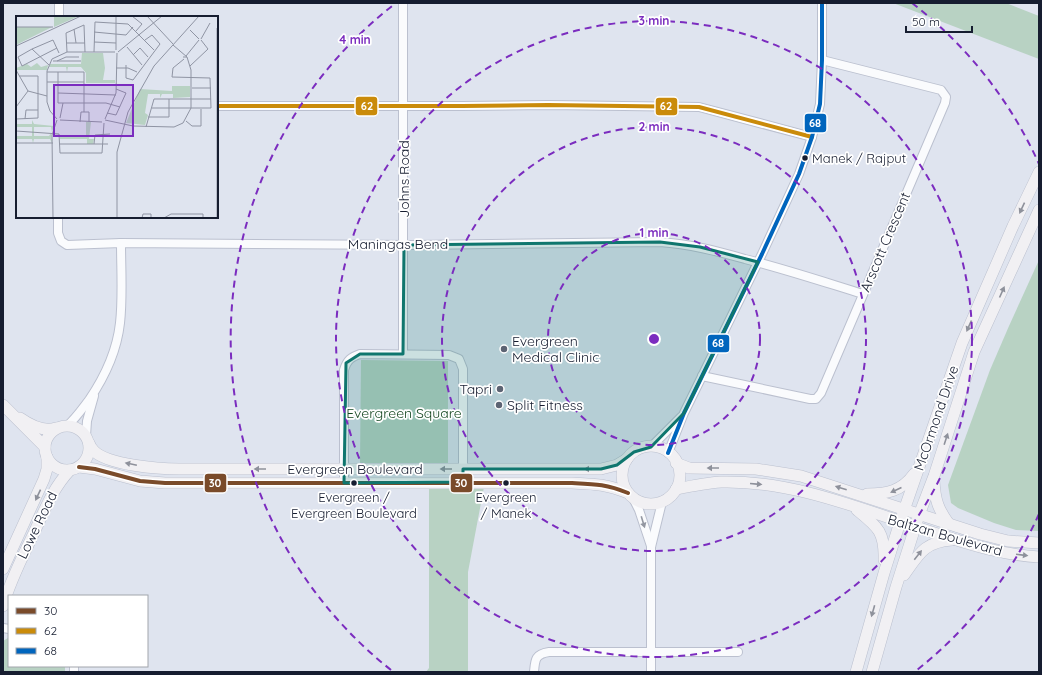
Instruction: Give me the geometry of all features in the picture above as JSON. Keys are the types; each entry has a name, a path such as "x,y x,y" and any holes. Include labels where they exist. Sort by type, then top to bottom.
{"street":[{"path":"59,3 59,16"},
{"name":"Johns Road","path":"403,3 403,354"},
{"path":"668,453 684,413 758,262 799,174 812,137 820,104 822,3"},
{"name":"Arscott Crescent","path":"702,376 816,399 821,393 945,103 946,97 941,90 822,60"},
{"path":"218,106 548,105 699,107 812,137"},
{"name":"McOrmond Drive","path":"856,672 900,522 962,343 1039,172"},
{"name":"McOrmond Drive","path":"872,672 896,587 974,352 1039,210"},
{"name":"Maningas Bend","path":"58,218 58,233 61,241 67,245 121,243 404,244 660,242 700,247 758,262 863,294"},
{"path":"46,452 46,440 50,433 62,427 80,413 95,391 108,365 116,344 120,325 121,243"},
{"path":"344,483 344,370 349,358 360,354 449,354 459,359 463,369 463,482"},
{"path":"3,405 46,452 56,467 62,470 74,468 88,456 89,450 86,421 95,391"},
{"path":"651,447 684,413"},
{"path":"12,414 24,421 45,429 50,430 62,427 74,427 81,431 87,440"},
{"name":"Evergreen Boulevard","path":"87,440 94,451 105,457 115,461 158,469 601,469 617,465 627,459"},
{"path":"630,495 640,502 647,504 655,504 668,498 676,489 679,481 679,471 676,463 668,453 660,448 642,448 634,452 627,459 623,467 623,484 639,510 651,547"},
{"name":"Lowe Road","path":"3,569 42,484 47,470 46,452"},
{"path":"676,463 689,468 748,469 786,473 859,494 904,510"},
{"path":"859,494 879,494 895,491 904,486 910,480 921,463"},
{"name":"Evergreen Boulevard","path":"74,468 95,469 140,481 165,483 463,482 602,484 613,486 630,495"},
{"name":"Lowe Road","path":"3,606 16,569 54,491 61,480 74,468"},
{"path":"934,476 934,492 937,505 949,524"},
{"path":"676,489 721,482 758,484 800,491 853,506 875,525 880,533 884,547 884,573"},
{"path":"651,672 651,547 662,502"},
{"name":"Baltzan Boulevard","path":"853,506 983,548 1004,553 1039,557"},
{"name":"Baltzan Boulevard","path":"904,510 994,538 1039,543"},
{"path":"896,587 920,552 935,543 957,540"},
{"path":"534,672 536,659 543,653 651,651 738,652"}],"highlighted area":[{"path":"660,242 700,247 758,262 684,413 651,447 634,452 617,465 601,469 463,469 463,482 344,483 346,363 360,354 403,354 404,245"}],"green space":[{"path":"893,3 1006,3 1039,16 1039,59"},
{"path":"1039,260 1039,531 1016,530 994,523 958,508 951,503 948,485 990,370"},
{"name":"Evergreen Square","path":"361,360 448,361 448,465 360,465"},
{"path":"484,487 468,572 468,672 426,672 429,668 429,488"},
{"path":"8,638 8,667 65,667 65,672 3,672 3,641"}],"transit line":[{"name":"68","path":"668,453 684,413 762,254 799,174 812,137 820,104 822,3"},
{"name":"62","path":"218,106 548,105 699,107 812,137"},
{"name":"30","path":"79,467 95,469 140,481 165,483 572,483 600,485 628,493"}],"place":[{"name":"Manek / Rajput","path":"805,158"},
{"name":"Evergreen Medical Clinic","path":"504,349"},
{"name":"Tapri","path":"500,389"},
{"name":"Split Fitness","path":"499,405"},
{"name":"Evergreen / Evergreen Boulevard","path":"354,483"},
{"name":"Evergreen / Manek","path":"506,483"}]}
